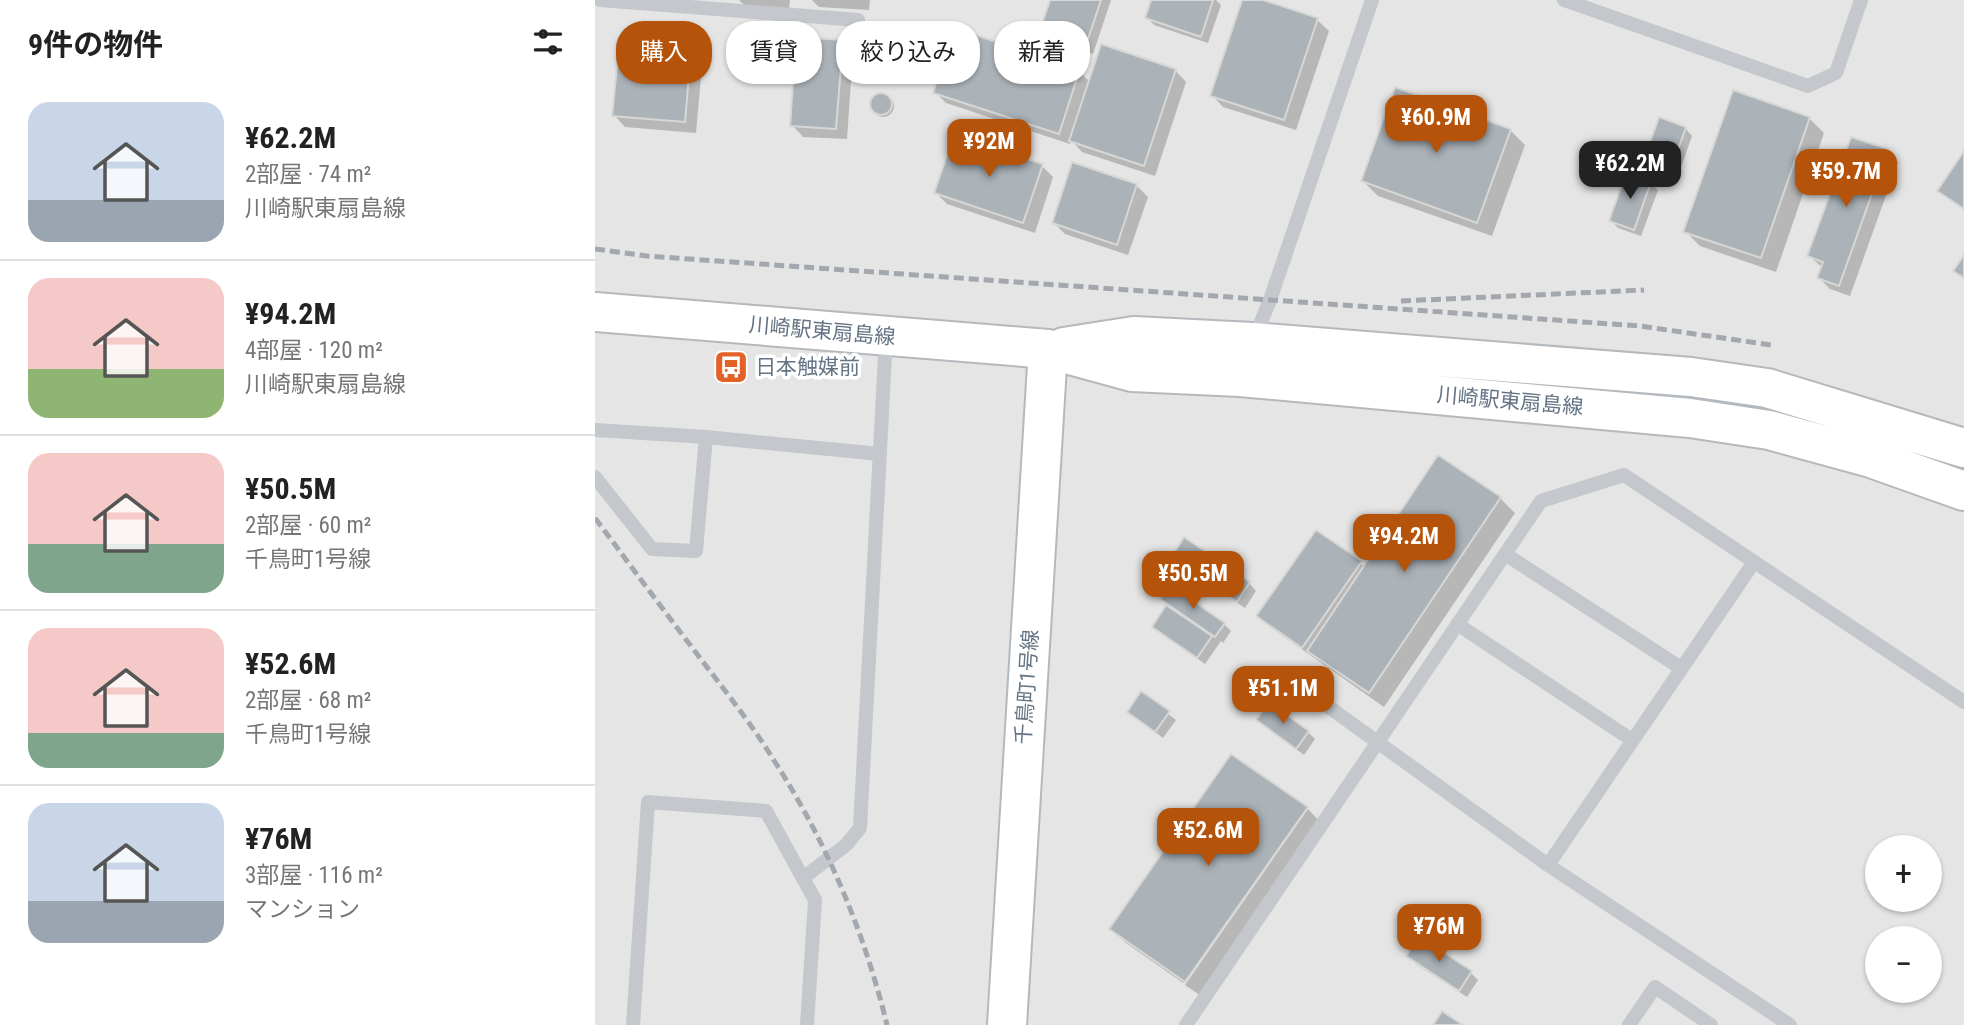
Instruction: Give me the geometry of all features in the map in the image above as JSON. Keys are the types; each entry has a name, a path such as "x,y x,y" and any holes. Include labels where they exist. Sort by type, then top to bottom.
{"street":[{"name":"川崎駅東扇島線","path":"595,312 1048,349 1132,372 1246,359 1691,377 1767,388 1964,448"},
{"name":"千鳥町1号線","path":"1007,1025 1048,349"},
{"name":"川崎駅東扇島線","path":"1246,359 1756,428 1871,457 1964,491"}],"lane":[{"path":"600,0 858,20"},
{"path":"1246,359 1270,300 1371,0"},
{"path":"1564,0 1808,86 1836,73 1861,0"},
{"path":"803,878 846,845 860,828 886,336"},
{"path":"595,430 706,437 880,454"},
{"path":"595,477 652,549 695,551 706,437"},
{"path":"1186,1025 1541,501 1624,475 1964,702"},
{"path":"1505,554 1681,668"},
{"path":"1548,865 1753,562"},
{"path":"1457,624 1632,740"},
{"path":"1283,674 1356,724 1376,742 1548,865 1790,1025"},
{"path":"632,1025 648,802 766,811 815,900 807,1025"},
{"path":"1629,1025 1655,987 1711,1025"}],"shaded area":[{"path":"595,0 1964,0 1964,1025 595,1025"}],"building":[{"path":"1050,0 1101,0 1090,33 1090,21 1043,21"},
{"path":"1151,0 1213,0 1201,37 1145,18"},
{"path":"1242,0 1263,0 1318,18 1284,120 1210,96"},
{"path":"980,36 994,41 994,84 1075,84 1059,134 933,93 936,84 980,84"},
{"path":"822,39 836,40 836,84 840,84 836,129 790,126 793,84 822,84"},
{"path":"1101,44 1176,69 1144,166 1069,141"},
{"path":"616,77 616,84 688,84 685,122 612,116"},
{"path":"1395,87 1511,129 1477,223 1361,181"},
{"path":"1733,90 1810,117 1761,258 1683,232"},
{"path":"881,93 889,96 892,104 889,112 881,115 873,112 870,104 873,96"},
{"path":"1659,117 1686,127 1674,161 1647,151"},
{"path":"954,135 1043,164 1023,223 934,193"},
{"path":"1851,137 1888,149 1839,286 1817,278 1823,262 1807,256"},
{"path":"1964,151 1964,209 1937,191"},
{"path":"1072,162 1137,184 1117,245 1052,223"},
{"path":"1626,173 1651,182 1634,230 1609,221"},
{"path":"1964,255 1964,278 1953,271"},
{"path":"1438,455 1501,497 1369,693 1307,651"},
{"path":"1316,530 1362,561 1302,648 1256,616"},
{"path":"1184,537 1250,582 1237,602 1171,558"},
{"path":"1170,585 1225,623 1215,637 1160,599"},
{"path":"1166,605 1212,636 1197,658 1152,627"},
{"path":"1141,691 1170,711 1155,732 1127,712"},
{"path":"1269,702 1309,731 1296,749 1256,720"},
{"path":"1231,754 1308,807 1185,982 1109,929"},
{"path":"1419,936 1472,971 1459,991 1406,956"},
{"path":"1442,1011 1463,1025 1433,1025"}],"railway":[{"path":"595,249 647,256 1640,326 1771,345"},
{"path":"1401,301 1644,290"},
{"path":"595,518 748,722 794,793 842,889 867,956 887,1025"}],"place":[{"name":"日本触媒前","path":"731,367"}]}
